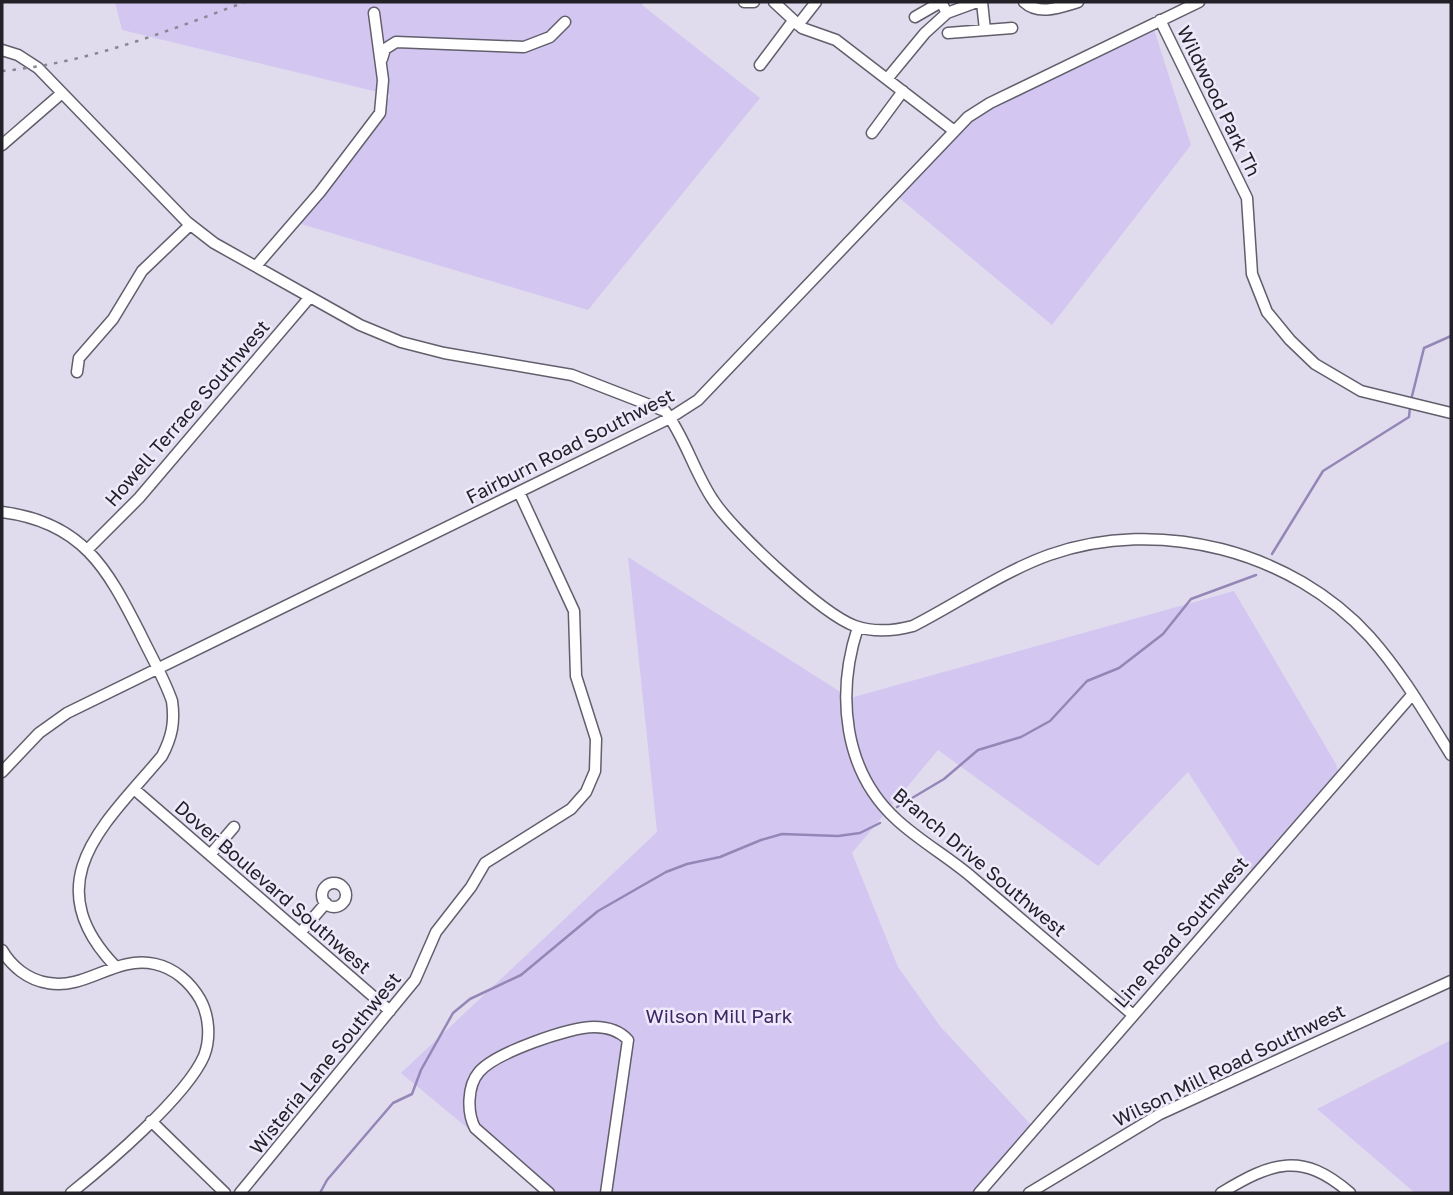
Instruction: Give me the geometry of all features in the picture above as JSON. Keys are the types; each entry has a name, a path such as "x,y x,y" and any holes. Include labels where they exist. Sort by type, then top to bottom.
{"street":[{"path":"744,2 754,2"},
{"path":"774,2 795,23 813,33 836,40 953,131"},
{"path":"760,65 816,2"},
{"path":"915,17 941,2 947,13"},
{"path":"887,79 925,33 947,13 976,2"},
{"path":"982,2 985,30"},
{"path":"1024,2 1029,6 1048,10 1078,2"},
{"name":"Fairburn Road Southwest","path":"2,772 39,733 67,713 670,418 698,400 726,374 953,131 990,103 1199,2"},
{"path":"256,266 376,123 383,102 374,13"},
{"name":"Wildwood Park Th","path":"1160,20 1247,198 1252,274 1267,312 1290,341 1315,364 1361,391 1451,413"},
{"path":"381,63 385,49 396,42 524,47 550,37 565,22"},
{"path":"947,33 1012,28"},
{"path":"2,50 28,60 190,225 214,243 360,325 401,342 444,353 572,375 657,406 670,418 702,483 730,523 830,612 858,627 886,631 913,626 1024,566 1072,548 1121,541 1187,542 1249,557 1319,593 1369,636 1451,755"},
{"path":"872,133 903,91"},
{"path":"2,145 62,93"},
{"path":"77,372 79,358 113,319 142,271 190,225"},
{"name":"Howell Terrace Southwest","path":"88,549 139,498 310,297"},
{"name":"Wisteria Lane Southwest","path":"240,1193 415,980 436,932 471,887 485,863 571,809 586,792 595,771 596,739 576,676 574,611 519,492"},
{"path":"2,512 51,527 88,549 109,574 158,668 172,701 173,731 162,755 93,839 79,879 79,902 86,927 98,948 115,966"},
{"name":"Branch Drive Southwest","path":"858,627 849,670 847,723 856,761 875,796 900,823 965,871 1133,1015"},
{"name":"Line Road Southwest","path":"979,1193 1412,695"},
{"name":"Dover Boulevard Southwest","path":"134,789 390,1011"},
{"path":"210,855 233,827"},
{"path":"300,933 326,903"},
{"path":"2,950 26,975 46,983 68,985 88,980 115,966 144,962 172,970 193,989 206,1015 208,1028 205,1054 195,1072 151,1121 71,1193"},
{"name":"Wilson Mill Road Southwest","path":"1034,1192 1160,1114 1451,981"},
{"path":"549,1193 475,1129 470,1119 473,1082 488,1064 561,1033 594,1027 615,1030 628,1040 606,1193"},
{"path":"151,1121 225,1193"},
{"path":"1221,1193 1251,1175 1289,1164 1323,1172 1350,1193"}],"green space":[{"path":"115,2 644,2 642,5 760,98 588,310 291,221 380,115 390,95 122,30"},
{"path":"1153,26 1191,145 1052,325 897,196 973,112"},
{"name":"Wilson Mill Park","path":"628,557 850,698 1234,591 1336,764 1340,778 1257,879 1188,772 1098,866 938,750 852,853 898,967 940,1026 1033,1127 973,1193 546,1193 401,1073 657,832"},
{"path":"1451,1040 1451,1193 1415,1193 1317,1109"}],"waterway":[{"path":"1411,400 1424,348 1451,336"},
{"path":"1272,554 1323,471 1409,417 1410,407"},
{"path":"897,807 944,779 978,750 1021,737 1050,721 1087,681 1119,668 1163,634 1191,599 1256,575"},
{"path":"320,1193 327,1180 393,1103 412,1094 421,1070 453,1013 470,999 521,975 598,911 666,872 720,857 761,840 782,834 838,836 860,833 880,823"}],"railway":[{"path":"2,71 96,54 245,2"}]}
